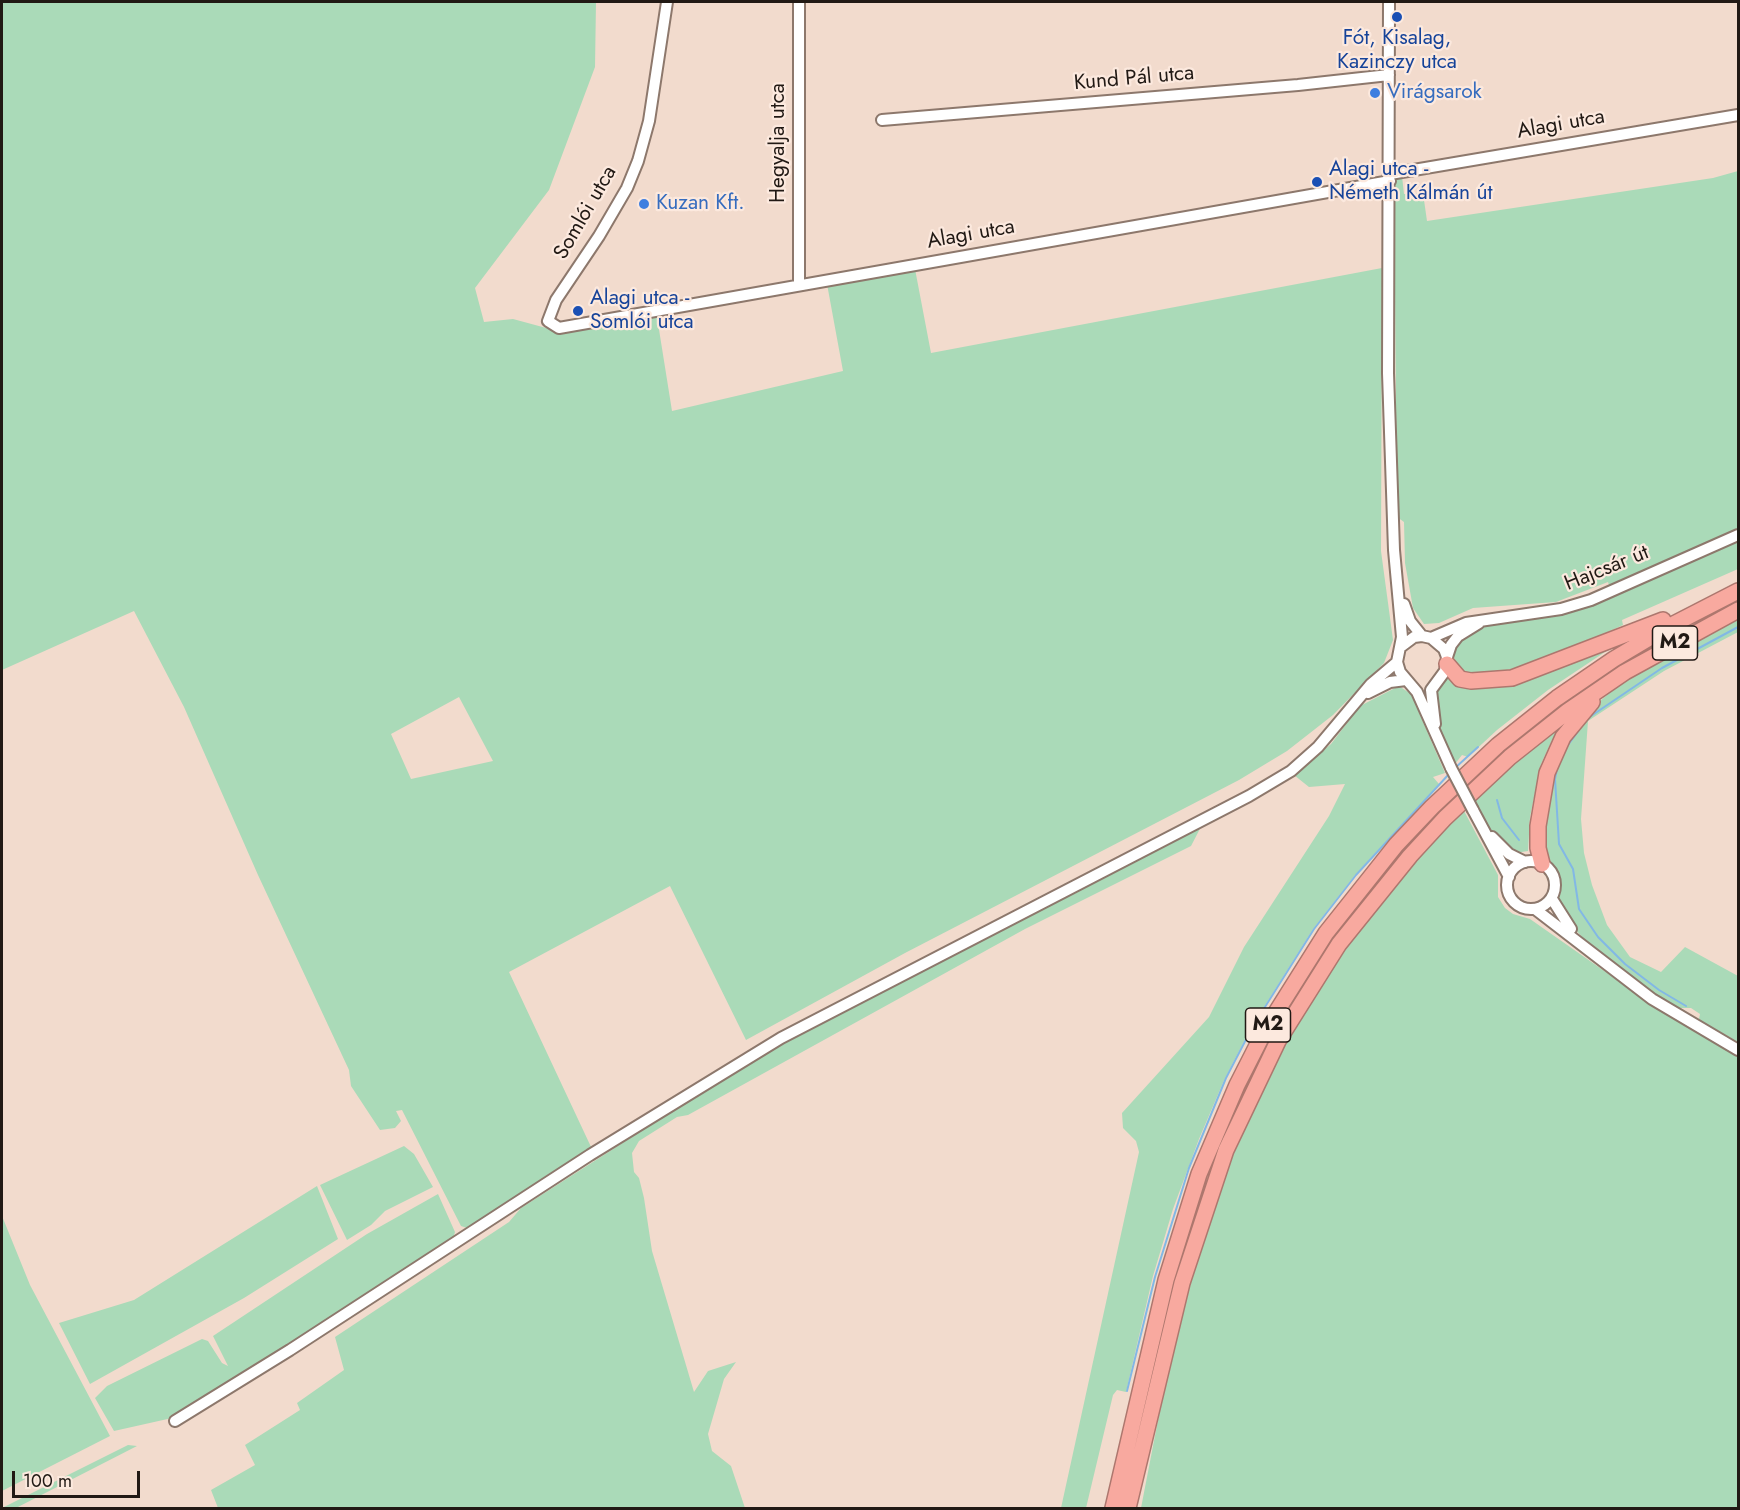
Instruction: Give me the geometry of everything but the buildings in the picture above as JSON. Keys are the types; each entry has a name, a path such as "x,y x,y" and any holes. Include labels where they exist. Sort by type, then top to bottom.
{"highway":[{"name":"M2","path":"1113,1509 1166,1280 1199,1174 1237,1085 1265,1030 1301,970 1362,884 1396,845 1431,807 1498,745 1557,698 1614,659 1738,591"},
{"path":"1447,660 1460,679 1471,681 1512,678 1717,601"},
{"name":"M2","path":"1128,1509 1166,1346 1202,1217 1226,1150 1252,1093 1299,1005 1339,944 1375,896 1445,818 1518,751 1613,680 1738,609"},
{"path":"1542,864 1538,848 1538,826 1541,800 1551,762 1574,722 1613,680"}],"street":[{"name":"Somlói utca","path":"560,328 548,321 556,300 599,236 627,188 638,161 649,121 667,2"},
{"name":"Hegyalja utca","path":"799,2 799,285"},
{"path":"175,1421 290,1350 590,1155 782,1038 1250,796 1305,759 1371,684 1397,662 1402,646 1388,373 1389,2"},
{"name":"Kund Pál utca","path":"882,120 1298,85 1389,75"},
{"name":"Alagi utca","path":"560,328 1738,115"},
{"name":"Hajcsár út","path":"1427,637 1466,623 1561,609 1591,600 1738,535"},
{"path":"1356,701 1378,687 1409,681 1420,686 1436,681 1441,677 1447,660 1444,649 1410,621 1397,581"},
{"name":"Hajcsár út","path":"1447,660 1451,645 1458,636 1485,620"},
{"path":"1402,646 1407,641 1427,637"},
{"path":"1397,662 1400,672 1409,681 1451,768 1509,877 1508,889 1513,900 1523,908 1535,909 1583,943 1652,999 1738,1050"},
{"path":"1436,681 1431,698 1438,739"},
{"path":"1485,830 1509,854 1524,862 1542,864 1554,875 1555,891 1552,898 1535,909"},
{"path":"1509,877 1518,865 1524,862"},
{"path":"1552,898 1563,920 1583,943"}],"green space":[{"path":"2,2 596,2 595,67 549,190 475,288 484,322 513,319 561,332 657,317 672,411 843,371 827,284 915,269 931,353 1382,268 1381,551 1393,640 1384,663 1333,715 1287,751 1239,780 905,953 746,1040 670,886 509,972 592,1149 552,1172 467,1228 461,1226 402,1110 396,1111 401,1121 395,1128 380,1130 351,1086 349,1070 258,875 184,707 134,611 2,670","holes":["459,697 493,761 411,779 391,734"]},
{"path":"1738,171 1738,569 1622,620 1623,625 1608,632 1532,664 1494,673 1472,674 1460,671 1452,661 1451,652 1459,639 1483,625 1501,620 1534,619 1560,614 1612,594 1608,582 1556,602 1473,608 1439,623 1424,624 1413,608 1405,563 1404,522 1397,517 1394,180 1402,176 1404,194 1423,193 1427,221 1713,178"},
{"path":"1738,616 1738,632 1664,671 1588,721 1581,819 1584,853 1592,885 1607,925 1630,957 1661,972 1685,947 1738,976 1738,1042 1703,1022 1699,1019 1700,1014 1691,1008 1678,1008 1655,995 1610,963 1585,940 1570,924 1557,903 1559,878 1541,848 1552,765 1585,714 1628,677"},
{"path":"1617,644 1548,690 1497,730 1468,757 1462,755 1455,764 1442,736 1432,697 1446,678 1474,685"},
{"path":"1399,686 1411,694 1445,773 1433,777 1439,784 1355,875 1313,929 1252,1026 1225,1078 1173,1209 1153,1276 1126,1392 1117,1390 1113,1395 1086,1508 1061,1508 1139,1152 1136,1141 1123,1128 1122,1113 1209,1017 1244,947 1329,816 1345,784 1309,787 1294,775 1331,744 1360,706"},
{"path":"1573,713 1552,740 1541,764 1530,817 1528,851 1515,853 1490,830 1473,799 1489,782"},
{"path":"1463,809 1498,875 1498,897 1505,908 1513,914 1530,919 1650,1003 1738,1057 1738,1508 1141,1508 1183,1291 1212,1198 1282,1043 1318,984 1383,895"},
{"path":"1204,821 1191,846 1025,929 688,1115 677,1117 639,1141 632,1153 634,1172 639,1178 644,1198 652,1251 694,1392 708,1371 736,1362 724,1379 708,1434 712,1451 731,1466 745,1508 218,1508 211,1490 255,1465 245,1445 300,1410 297,1403 344,1370 335,1337 509,1222 521,1208 785,1039"},
{"path":"404,1146 414,1154 433,1187 385,1211 371,1225 347,1240 320,1185"},
{"path":"317,1186 338,1239 244,1298 90,1384 59,1323 134,1300"},
{"path":"438,1194 455,1232 453,1239 172,1418 114,1431 95,1398 107,1386 202,1339 208,1341 222,1363 228,1366 213,1336 367,1234"},
{"path":"2,1216 30,1285 110,1436 2,1491"},
{"path":"128,1445 137,1446 16,1508 2,1508"}],"waterway":[{"path":"1588,718 1662,668 1738,627"},
{"path":"1568,745 1579,730"},
{"path":"1455,768 1478,747"},
{"path":"1557,769 1555,779 1559,844 1573,869 1579,909 1598,937 1625,964 1659,990 1686,1006"},
{"path":"1127,1391 1155,1277 1189,1168 1226,1078 1253,1026 1314,929 1356,875 1449,774"},
{"path":"1497,800 1502,818 1519,840"}],"place":[{"name":"Fót, Kisalag, Kazinczy utca","path":"1397,17"},
{"name":"Virágsarok","path":"1375,93"},
{"name":"Alagi utca - Németh Kálmán út","path":"1317,182"},
{"name":"Kuzan Kft.","path":"644,204"},
{"name":"Alagi utca - Somlói utca","path":"578,311"}]}
